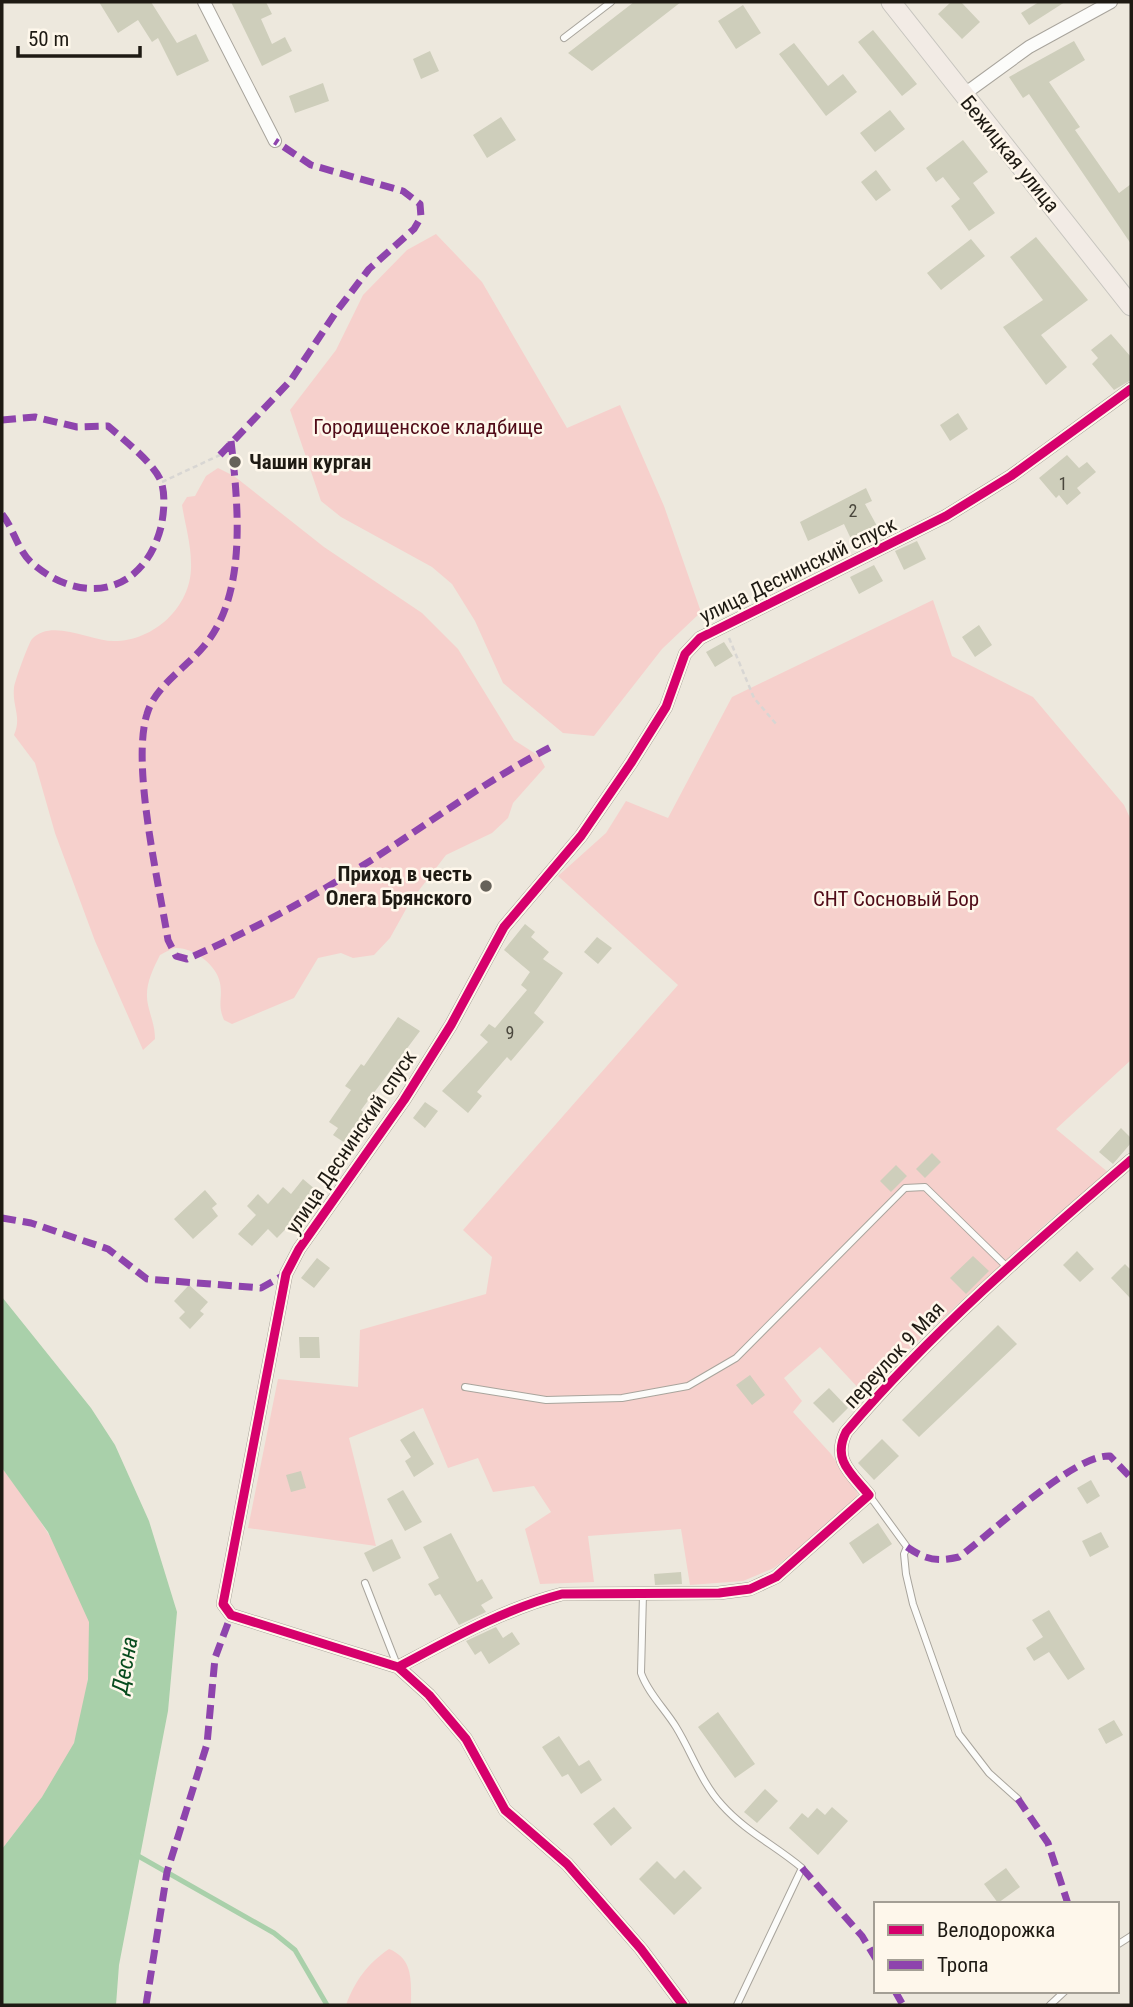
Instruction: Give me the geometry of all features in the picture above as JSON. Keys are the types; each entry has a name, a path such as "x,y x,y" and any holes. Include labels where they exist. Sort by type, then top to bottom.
{"main road":[{"name":"Бежицкая улица","path":"891,2 1131,306"}],"street":[{"path":"204,2 275,141"},
{"path":"963,95 1029,47 1111,2"},
{"name":"улица Деснинский спуск","path":"683,2005 642,1949 567,1864 505,1810 467,1739 429,1695 398,1667 231,1615 223,1604 286,1274 299,1249 404,1100 444,1036 504,927 581,836 631,763 666,706 685,654 699,638 946,516 1022,469 1131,389"},
{"name":"переулок 9 Мая","path":"869,1495 839,1454 839,1445 846,1432 910,1360 1007,1267 1131,1160"},
{"path":"398,1667 473,1628 537,1601 562,1594 719,1593 750,1589 776,1577 869,1495"}],"lane":[{"path":"564,38 611,2"},
{"path":"465,1387 546,1400 622,1398 688,1386 736,1358 905,1188 925,1188 1007,1267"},
{"path":"869,1495 907,1547 904,1554 905,1574 913,1604 959,1734 989,1773 1018,1799"},
{"path":"365,1583 398,1667"},
{"path":"643,1594 641,1673 645,1683 677,1728 705,1782 723,1806 756,1836 802,1868 737,2005"},
{"path":"1050,2005 1063,1993"}],"path":[{"path":"162,482 220,455"},
{"path":"722,626 754,698 777,725"}],"green space":[{"name":"Городищенское кладбище","path":"436,234 482,282 567,428 620,405 664,506 701,612 662,649 594,736 563,733 503,683 475,621 452,584 432,567 341,517 321,501 290,410 336,350 363,295 407,250"},
{"path":"218,468 234,476 324,547 422,613 458,649 514,740 539,756 545,767 513,803 508,818 492,833 446,855 410,902 390,938 374,955 353,958 341,953 318,958 294,998 232,1024 224,1020 221,1010 218,976 203,958 182,948 160,955 147,992 155,1039 143,1050 95,941 55,833 35,763 14,735 17,717 14,688 30,642 40,633 60,630 114,641 144,635 169,618 186,593 190,578 190,549 182,505 187,497 195,496 206,476"},
{"name":"СНТ Сосновый Бор","path":"933,600 952,656 1033,697 1124,805 1131,820 1131,1060 1056,1129 1109,1173 1049,1221 862,1392 820,1347 784,1378 802,1401 793,1412 831,1454 858,1494 853,1506 774,1568 743,1581 690,1585 681,1529 588,1536 594,1582 540,1584 525,1529 551,1512 534,1486 493,1492 478,1458 448,1468 423,1408 349,1438 376,1546 248,1528 278,1379 358,1387 360,1330 486,1294 492,1257 463,1230 678,985 558,876 606,833 626,801 668,818 732,697"},
{"path":"2,1468 40,1521 75,1581 89,1621 91,1648 85,1700 74,1743 51,1785 2,1849"},
{"path":"389,1949 397,1953 407,1965 411,1980 411,2005 346,2005 363,1974"}],"water":[{"name":"Десна","path":"2,1297 91,1408 115,1445 149,1521 177,1612 168,1711 119,1965 116,2005 2,2005 2,1849 42,1797 74,1743 88,1679 89,1622 48,1532 2,1468"}],"building":[{"path":"99,2 151,2 177,43 196,34 209,61 177,76 158,38 152,42 138,20 118,33"},
{"path":"231,2 266,2 272,14 261,19 272,44 285,37 292,51 262,66"},
{"path":"634,2 681,2 592,71 568,53"},
{"path":"951,2 961,2 980,22 962,39 938,14"},
{"path":"1039,2 1065,2 1029,25 1021,13"},
{"path":"743,5 761,33 736,49 718,21"},
{"path":"873,30 917,84 902,96 858,42"},
{"path":"1074,41 1085,60 1049,82 1080,127 1075,130 1119,193 1131,184 1131,244 1029,94 1023,98 1009,77"},
{"path":"794,43 828,86 843,74 857,92 826,116 779,54"},
{"path":"430,51 439,71 421,79 413,59"},
{"path":"323,83 329,101 295,113 289,96"},
{"path":"890,110 905,129 875,152 860,133"},
{"path":"501,117 516,140 487,158 473,135"},
{"path":"963,140 988,172 973,183 995,213 969,231 951,206 960,199 943,177 936,182 926,168"},
{"path":"876,170 891,190 876,201 861,182"},
{"path":"1036,237 1088,300 1041,335 1067,367 1046,385 1003,327 1043,300 1010,257"},
{"path":"971,239 985,256 941,290 927,273"},
{"path":"1111,334 1131,357 1131,380 1114,390 1092,364 1098,358 1091,350"},
{"path":"958,413 968,429 950,441 940,425"},
{"path":"1067,455 1079,468 1087,462 1096,472 1077,488 1081,493 1067,505 1059,495 1056,498 1039,478"},
{"path":"866,488 872,501 865,504 877,526 851,539 844,524 808,541 800,522"},
{"path":"917,541 926,559 904,570 895,551"},
{"path":"874,565 883,581 859,594 850,577"},
{"path":"979,625 992,645 975,657 962,637"},
{"path":"724,642 733,656 715,667 706,652"},
{"path":"525,924 535,932 531,937 549,952 543,959 563,973 534,1013 544,1022 511,1061 507,1057 477,1092 482,1096 468,1113 442,1091 488,1042 480,1035 489,1024 495,1028 527,990 521,985 530,972 504,950"},
{"path":"597,937 612,948 598,964 584,952"},
{"path":"398,1017 420,1031 361,1110 368,1116 348,1145 333,1135 338,1128 329,1122 351,1090 345,1086 361,1064 364,1066"},
{"path":"425,1102 438,1111 425,1128 413,1118"},
{"path":"1121,1128 1131,1138 1131,1143 1113,1164 1099,1152"},
{"path":"932,1153 941,1162 925,1178 916,1169"},
{"path":"896,1165 907,1176 891,1192 880,1181"},
{"path":"303,1179 316,1190 300,1207 304,1210 277,1238 268,1229 252,1246 238,1234 256,1215 247,1206 258,1194 268,1204 283,1187 291,1194"},
{"path":"205,1190 217,1204 212,1208 218,1216 193,1239 174,1219"},
{"path":"1077,1251 1094,1269 1080,1282 1063,1265"},
{"path":"973,1256 989,1271 966,1294 950,1278"},
{"path":"317,1258 330,1268 314,1288 301,1278"},
{"path":"1125,1264 1131,1270 1131,1299 1111,1278"},
{"path":"189,1285 208,1302 200,1311 204,1314 190,1329 179,1318 185,1312 174,1301"},
{"path":"998,1325 1017,1344 919,1437 902,1420"},
{"path":"299,1337 319,1337 320,1358 300,1358"},
{"path":"750,1375 765,1395 752,1405 736,1385"},
{"path":"829,1388 848,1408 833,1423 813,1403"},
{"path":"414,1431 434,1464 414,1477 405,1461 411,1457 400,1440"},
{"path":"882,1439 899,1456 874,1480 858,1463"},
{"path":"301,1471 306,1488 291,1492 286,1475"},
{"path":"1091,1480 1100,1496 1087,1504 1077,1488"},
{"path":"403,1490 422,1522 405,1531 387,1499"},
{"path":"878,1523 892,1544 863,1564 849,1543"},
{"path":"1101,1532 1109,1547 1090,1557 1082,1541"},
{"path":"451,1533 477,1582 482,1579 493,1598 481,1605 486,1612 459,1625 440,1594 435,1596 428,1584 439,1578 423,1547"},
{"path":"392,1539 401,1558 373,1572 364,1553"},
{"path":"681,1572 682,1584 655,1585 654,1574"},
{"path":"1049,1610 1085,1669 1068,1680 1049,1652 1034,1661 1026,1648 1043,1637 1032,1620"},
{"path":"496,1627 503,1638 512,1632 520,1644 489,1664 481,1651 475,1655 466,1641"},
{"path":"718,1712 755,1764 735,1778 698,1727"},
{"path":"1114,1720 1123,1735 1106,1744 1098,1729"},
{"path":"559,1736 579,1766 589,1760 602,1780 581,1794 568,1774 562,1777 542,1747"},
{"path":"765,1789 778,1801 757,1823 744,1812"},
{"path":"614,1807 632,1828 611,1846 593,1824"},
{"path":"832,1807 848,1821 818,1855 789,1828 802,1813 808,1818 817,1808 825,1815"},
{"path":"657,1861 675,1879 684,1870 702,1888 674,1915 639,1879"},
{"path":"1006,1868 1020,1887 997,1902 984,1884"}],"waterway":[{"path":"133,1853 274,1933 295,1950 327,2005"}],"marked path":[{"path":"220,455 291,380 336,312 369,269 414,229 421,217 420,204 403,191 311,165 275,141"},
{"path":"2,420 35,417 77,427 108,426 151,465 162,484 164,503 161,527 153,549 141,567 126,579 110,586 91,589 72,586 33,564 2,514"},
{"path":"231,441 236,492 237,548 228,601 218,625 204,646 151,704 143,736 142,763 148,825 168,940 176,956 187,959 303,901 370,861 484,786 555,745"},
{"path":"2,1218 31,1223 108,1249 147,1279 261,1288 286,1274"},
{"path":"907,1547 932,1559 959,1557 1055,1481 1095,1459 1110,1456 1131,1478"},
{"path":"146,2005 167,1872 207,1744 215,1658 231,1615"},
{"path":"1018,1799 1048,1843 1067,1902"},
{"path":"802,1868 862,1936 874,1956"},
{"path":"896,1993 903,2005"}],"cycle path":[{"path":"683,2005 641,1949 567,1864 505,1810 466,1739 429,1695 398,1667 231,1615 223,1604 286,1274 299,1249 404,1100 451,1025 504,927 581,836 631,763 666,707 685,654 700,638 946,516 1011,476 1131,389"},
{"path":"398,1667 499,1616 562,1594 719,1593 750,1589 776,1577 869,1495 850,1473 842,1458 842,1442 846,1432 948,1324 1131,1160"}],"place":[{"name":"Чашин курган","path":"235,462"},
{"name":"Приход в честь Олега Брянского","path":"486,886"}]}
